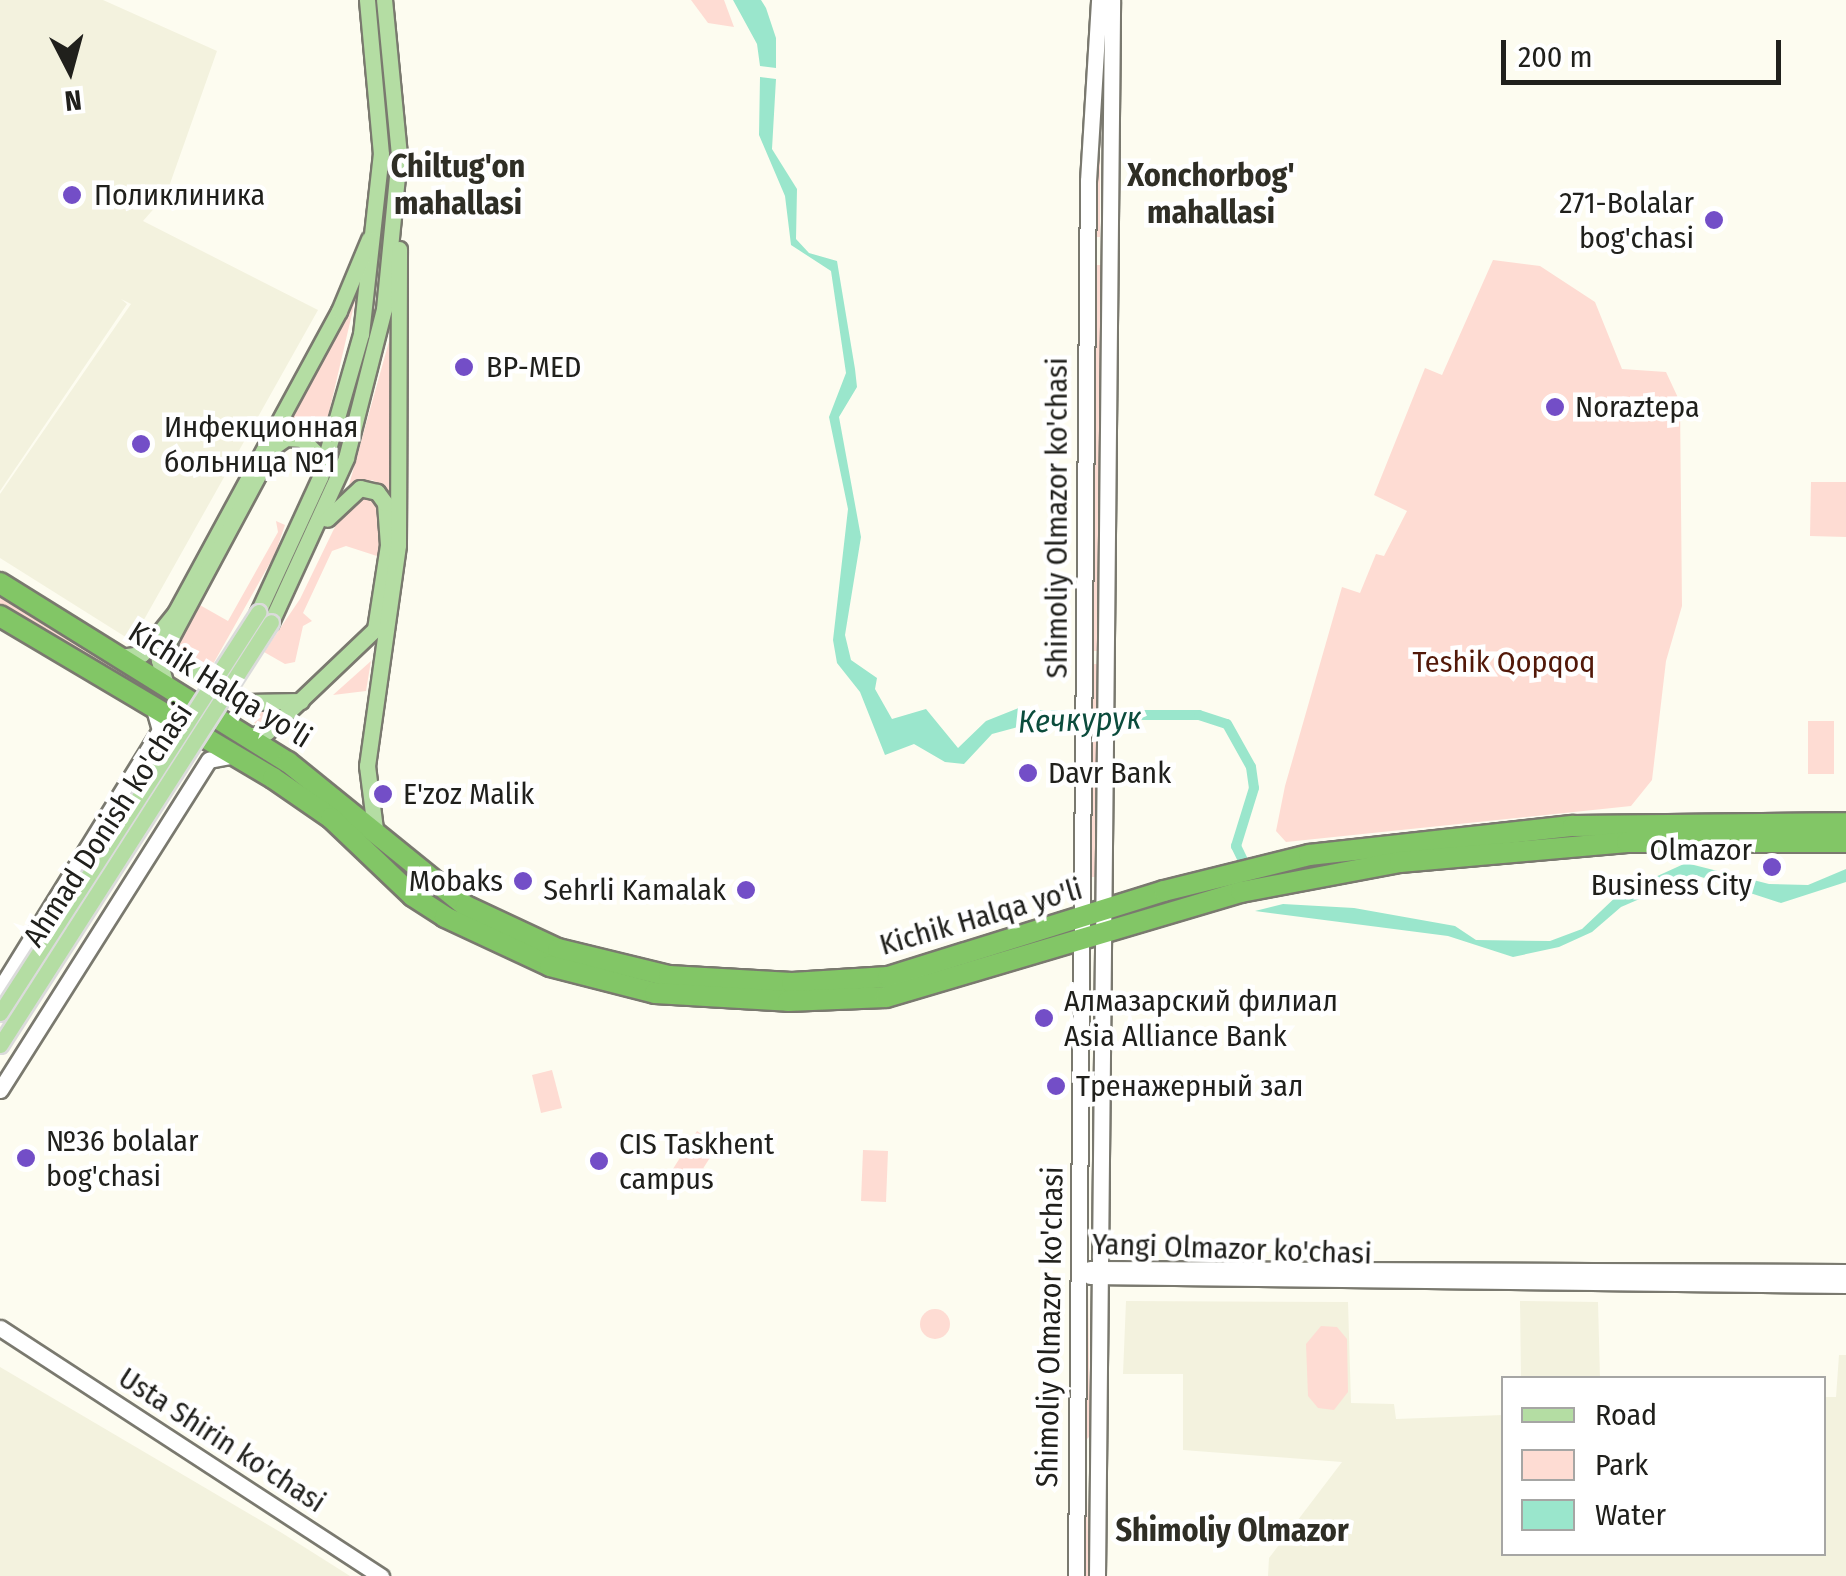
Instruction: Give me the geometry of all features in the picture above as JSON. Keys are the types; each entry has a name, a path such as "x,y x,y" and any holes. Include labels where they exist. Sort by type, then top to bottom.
{"highway":[{"name":"Kichik Halqa yo'li","path":"0,583 248,736 368,837 413,896 477,935 565,972 654,992 788,1001 886,997 1092,938 1238,882 1266,864 1573,826 1846,823"},
{"name":"Kichik Halqa yo'li","path":"0,616 368,837 491,920 578,956 669,976 871,980 1093,916 1238,882 1273,885 1400,862 1580,845 1846,842"}],"main road":[{"name":"Ahmad Donish ko'chasi","path":"0,1013 264,617 320,477 361,334 378,217 380,113 367,0"},
{"name":"Ahmad Donish ko'chasi","path":"0,1045 316,534 354,431 379,335 396,230 397,100 384,0"},
{"name":"Shimoliy Olmazor ko'chasi","path":"1093,916 1083,708 1088,181 1099,0"},
{"name":"Shimoliy Olmazor ko'chasi","path":"1076,1576 1077,1272 1104,728 1112,0"},
{"path":"118,656 142,654 167,625 339,312 378,217"},
{"path":"368,837 367,766 398,545 403,277 396,230"},
{"path":"379,335 403,277"},
{"path":"167,686 158,666 273,447 290,437 306,441 316,452 320,477"},
{"path":"248,736 267,732 375,630 388,545 383,499 369,488 352,491 316,534"},
{"path":"166,648 246,702 302,700 373,644 389,618"},
{"path":"166,648 167,625"},
{"name":"Ahmad Donish ko'chasi","path":"0,988 160,730 153,706"},
{"name":"Ahmad Donish ko'chasi","path":"0,1090 209,760 235,755"},
{"name":"Shimoliy Olmazor ko'chasi","path":"1092,938 1100,1273 1096,1576"},
{"name":"Yangi Olmazor ko'chasi","path":"1077,1272 1846,1285"},
{"name":"Yangi Olmazor ko'chasi","path":"1100,1273 1846,1272"},
{"name":"Usta Shirin ko'chasi","path":"0,1328 381,1576"},
{"name":"Usta Shirin ko'chasi","path":"0,1338 33,1353"},
{"path":"1076,1446 1098,1446"}],"shaded area":[{"path":"0,0 103,0 217,51 166,195 143,221 318,310 132,641 0,558 0,494 131,304 121,299 127,304 0,491"},
{"path":"1126,1301 1348,1302 1351,1403 1394,1404 1396,1419 1501,1415 1501,1556 1826,1556 1826,1397 1836,1397 1839,1355 1846,1355 1846,1576 1268,1576 1269,1558 1342,1462 1183,1450 1183,1374 1123,1374"},
{"path":"1520,1301 1598,1302 1600,1376 1521,1376"},
{"path":"0,1367 282,1533 350,1576 0,1576"}],"green space":[{"path":"691,0 724,0 734,27 708,23"},
{"path":"1100,98 1100,237 1092,237"},
{"name":"Teshik Qopqoq","path":"1493,260 1540,266 1595,302 1622,369 1666,372 1680,402 1682,606 1666,661 1652,780 1631,806 1286,842 1276,831 1285,786 1342,587 1360,593 1376,554 1384,556 1407,511 1374,495 1425,368 1442,375"},
{"path":"1094,265 1102,265 1100,651 1092,651"},
{"path":"361,275 321,447 298,429 276,435"},
{"path":"393,327 393,502 373,480 349,485"},
{"path":"1811,482 1846,482 1846,537 1810,536"},
{"path":"360,496 376,500 382,513 380,557 346,546 332,551 303,613 312,621 303,626 295,662 285,664 264,652 300,599 346,504"},
{"path":"276,521 285,525 275,554 208,673 172,644 198,604 228,621 278,532"},
{"path":"0,592 249,747 360,822 0,607"},
{"path":"167,655 246,709 288,708 258,725 165,666"},
{"path":"371,661 366,691 333,695"},
{"path":"1091,664 1099,664 1097,877 1089,877"},
{"path":"1808,721 1834,721 1834,774 1808,774"},
{"path":"552,1070 562,1108 541,1113 532,1075"},
{"path":"697,1131 718,1145 692,1186 671,1172"},
{"path":"863,1150 888,1151 886,1202 861,1201"},
{"path":"1088,1283 1090,1436 1086,1440 1085,1284"},
{"path":"935,1309 946,1313 950,1324 946,1335 935,1339 924,1335 920,1324 924,1313"},
{"path":"1321,1326 1337,1327 1347,1339 1348,1392 1334,1410 1318,1408 1308,1396 1306,1344"},
{"path":"1086,1454 1089,1576 1082,1576 1083,1455"}],"water":[{"path":"733,0 761,0 776,38 776,68 760,66 757,44"},
{"path":"760,77 776,79 772,149 797,189 796,239 809,253 837,261 855,369 857,387 839,417 861,537 845,635 851,660 877,678 875,689 892,719 926,709 958,748 986,721 1021,707 1065,714 992,734 964,764 945,762 914,744 885,755 860,692 837,663 833,640 848,509 829,417 846,373 831,271 791,245 785,196 759,135"},
{"path":"1686,863 1769,884 1808,885 1846,869 1846,882 1781,903 1695,875 1621,907 1592,932 1559,947 1513,957 1448,936 1255,911 1283,904 1354,908 1455,926 1476,940 1550,941 1582,929 1620,893"}],"waterway":[{"name":"Кечкурук","path":"1053,715 1199,715 1227,724 1251,767 1254,788 1236,846 1249,873"}],"place":[{"name":"Поликлиника","path":"72,195"},
{"name":"271-Bolalar bog'chasi","path":"1714,220"},
{"name":"BP-MED","path":"464,367"},
{"name":"Noraztepa","path":"1555,407"},
{"name":"Инфекционная больница №1","path":"141,444"},
{"name":"Davr Bank","path":"1028,773"},
{"name":"E'zoz Malik","path":"383,794"},
{"name":"Olmazor Business City","path":"1772,867"},
{"name":"Mobaks","path":"523,881"},
{"name":"Sehrli Kamalak","path":"746,890"},
{"name":"Алмазарский филиал Asia Alliance Bank","path":"1044,1018"},
{"name":"Тренажерный зал","path":"1056,1086"},
{"name":"№36 bolalar bog'chasi","path":"26,1158"},
{"name":"CIS Taskhent campus","path":"599,1161"}],"district":[{"name":"Chiltug'on mahallasi","path":"458,186"},
{"name":"Xonchorbog' mahallasi","path":"1211,194"},
{"name":"Shimoliy Olmazor","path":"1232,1530"}]}
